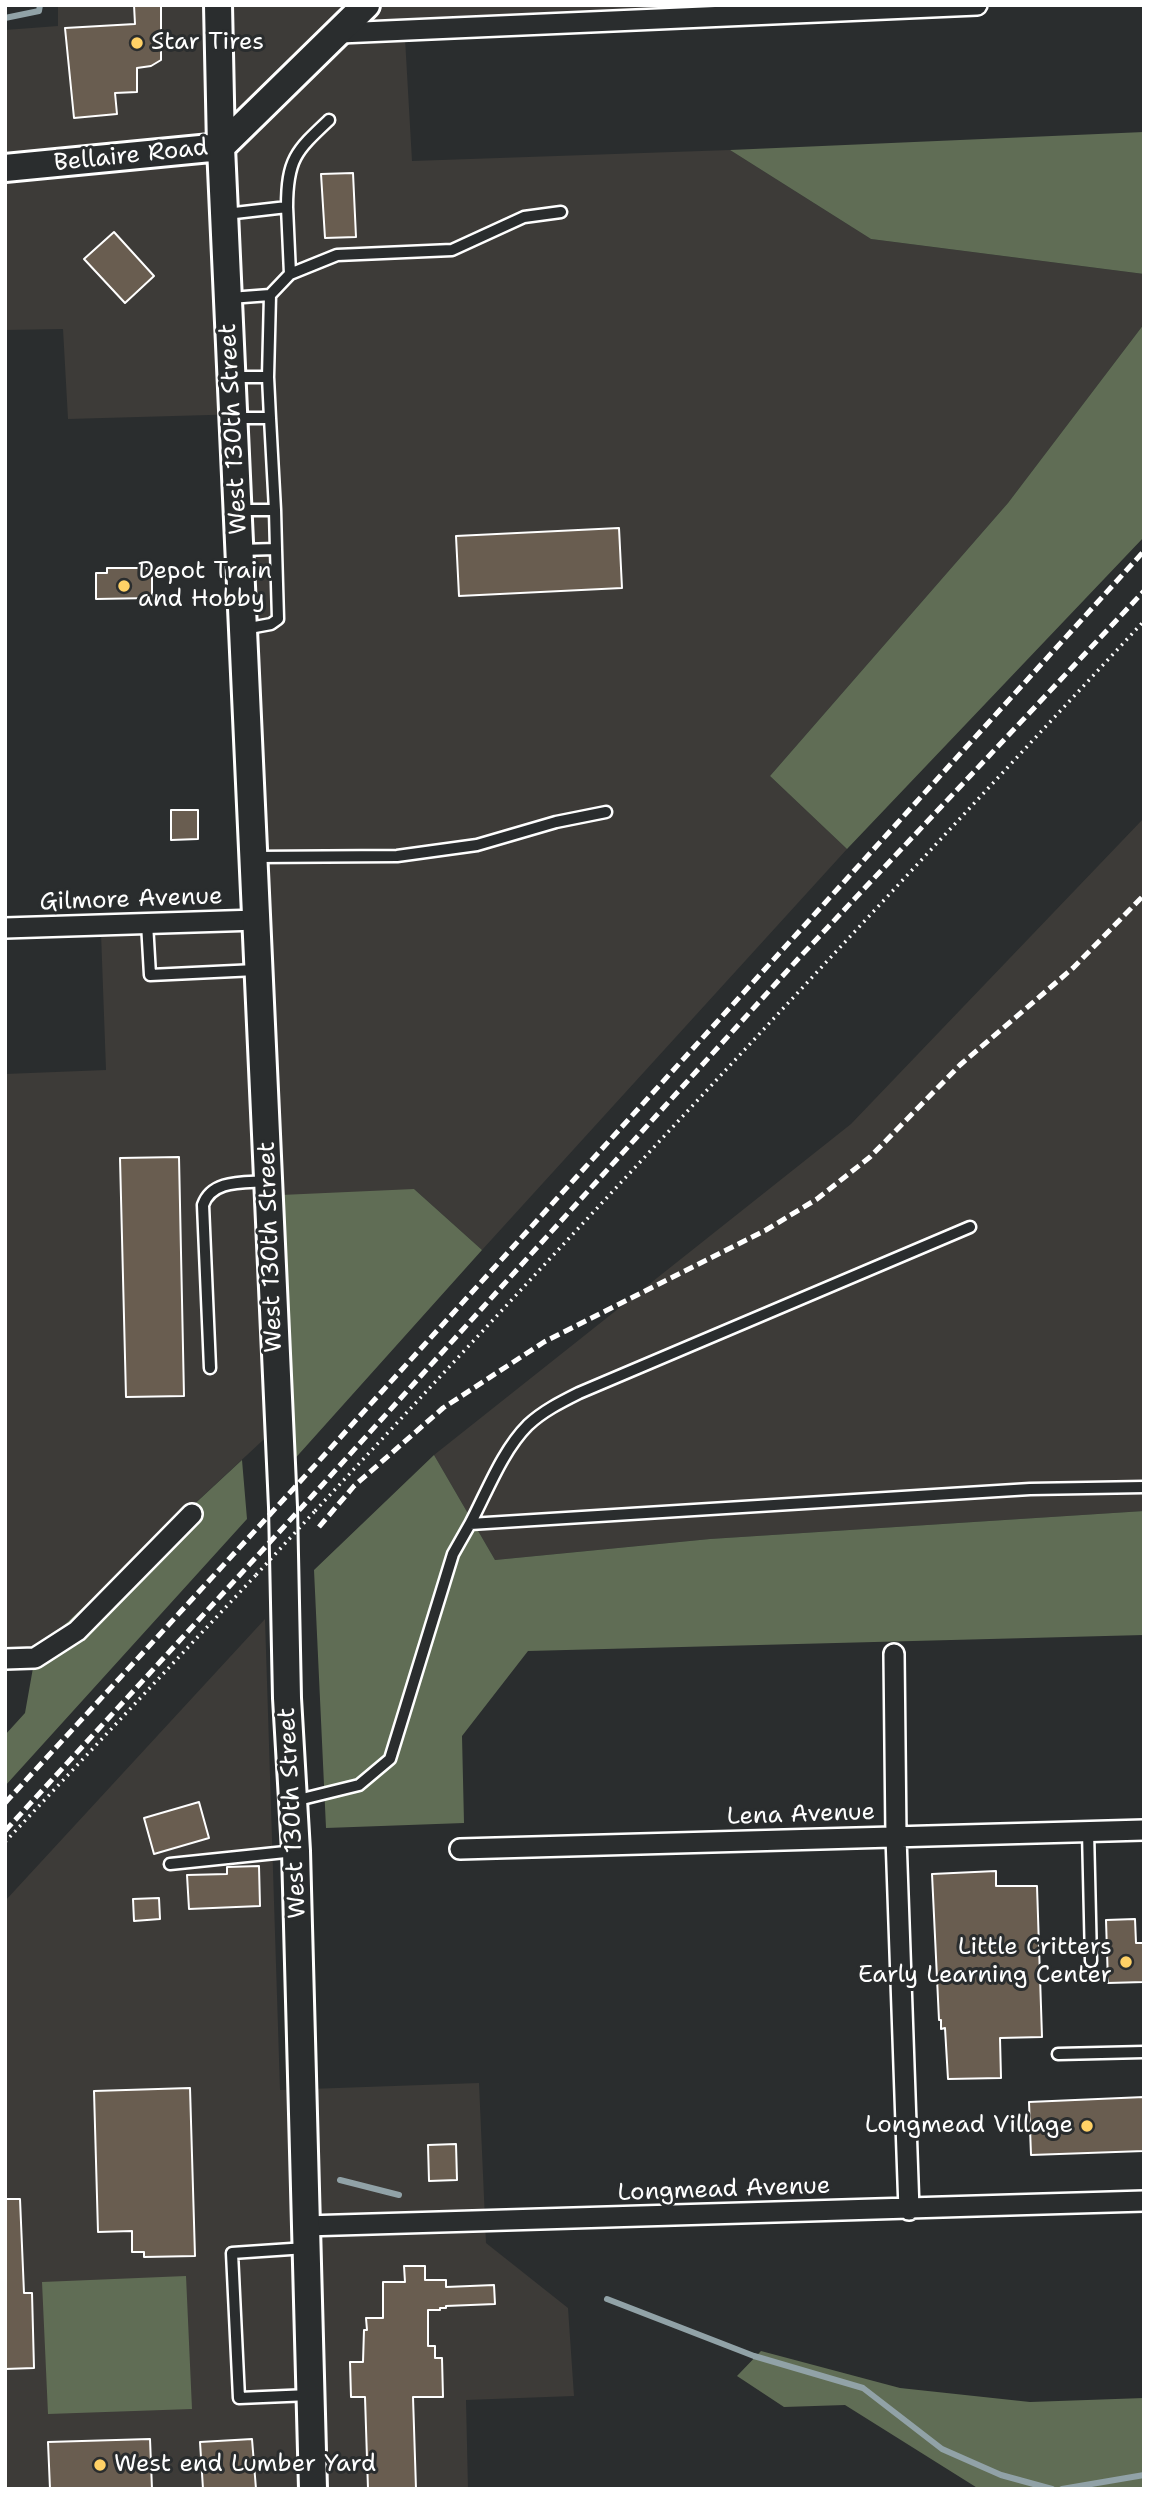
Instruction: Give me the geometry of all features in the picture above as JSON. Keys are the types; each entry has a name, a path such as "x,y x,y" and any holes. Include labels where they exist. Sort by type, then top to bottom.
{"main road":[{"name":"West 130th Street","path":"218,5 221,147 269,1181 296,1851 313,2489"},
{"name":"Bellaire Road","path":"5,168 221,147 366,5"}],"street":[{"path":"340,33 977,5"},
{"name":"Gilmore Avenue","path":"5,928 257,920"},
{"path":"5,1659 35,1658 77,1630 192,1514"},
{"path":"894,1654 896,1837 909,2210"},
{"name":"Lena Avenue","path":"460,1849 1144,1830"},
{"name":"Longmead Avenue","path":"306,2237 1144,2201"}],"lane":[{"path":"290,274 287,183 291,163 301,146 329,120"},
{"path":"224,214 287,206"},
{"path":"244,629 271,624 278,619 268,377 270,295 290,274 337,255 452,250 524,217 561,212"},
{"path":"228,298 270,295"},
{"path":"232,377 268,377"},
{"path":"234,418 270,418"},
{"path":"238,510 275,510"},
{"path":"240,550 276,549"},
{"path":"254,857 397,856 477,845 556,822 607,813"},
{"path":"147,923 150,975 259,970"},
{"path":"210,1368 203,1205 206,1195 223,1185 269,1181"},
{"path":"293,1801 359,1785 390,1759 453,1554 504,1458 527,1427 554,1406 579,1393 970,1227"},
{"path":"470,1524 1030,1489 1144,1487"},
{"path":"1088,1831 1091,1961"},
{"path":"170,1864 296,1851"},
{"path":"1058,2054 1144,2052"},
{"path":"306,2237 232,2253 239,2398 310,2395"}],"path":[{"path":"5,1842 1144,621"}],"shaded area":[{"path":"58,5 705,5 706,21 405,38 412,161 730,150 871,239 1144,274 1144,324 1008,503 770,776 847,849 482,1250 414,1189 289,1416 36,1651 5,1652 5,1074 106,1070 101,933 268,929 245,414 68,419 63,329 5,330 5,30 58,26"},
{"path":"1144,818 1144,1511 710,1539 495,1560 434,1455 851,1124"},
{"path":"265,1619 280,2090 479,2083 486,2243 568,2308 574,2396 466,2400 468,2489 5,2489 5,1901"}],"green space":[{"path":"1144,132 1144,274 871,239 730,150"},
{"path":"1144,324 1144,537 847,849 770,776 1008,503"},
{"path":"414,1189 482,1250 291,1463 281,1195"},
{"path":"434,1455 495,1560 710,1539 1144,1511 1144,1635 528,1651 462,1736 464,1823 326,1828 314,1570"},
{"path":"242,1460 247,1519 5,1786 5,1735 25,1713 36,1651"},
{"path":"186,2276 192,2409 48,2414 42,2282"},
{"path":"761,2351 900,2388 1030,2402 1144,2398 1144,2489 979,2489 845,2405 784,2407 737,2376"}],"building":[{"path":"134,5 161,5 161,60 151,66 137,68 137,92 115,93 117,114 74,118 65,28 135,24"},
{"path":"353,173 356,237 325,238 321,174"},
{"path":"114,232 154,276 125,303 84,259"},
{"path":"619,528 622,588 459,596 456,536"},
{"name":"Depot Train and Hobby","path":"107,568 152,568 152,598 96,599 96,573 107,573"},
{"path":"171,810 198,810 198,839 171,840"},
{"path":"179,1157 184,1396 126,1397 120,1158"},
{"path":"199,1802 209,1838 154,1854 144,1818"},
{"path":"259,1866 260,1906 189,1909 187,1875 227,1874 227,1867"},
{"path":"996,1871 996,1886 1037,1886 1042,2037 1000,2038 1001,2078 948,2079 945,2028 941,2029 939,2020 932,1874"},
{"path":"159,1898 160,1919 134,1921 133,1899"},
{"name":"Little Critters Early Learning Center","path":"1135,1919 1136,1943 1144,1943 1144,1982 1108,1983 1106,1920"},
{"path":"190,2088 195,2256 144,2257 144,2252 132,2252 132,2231 98,2232 94,2091"},
{"name":"Longmead Village","path":"1144,2097 1144,2151 1031,2155 1029,2102"},
{"path":"456,2144 457,2180 429,2181 428,2145"},
{"path":"5,2199 20,2199 24,2293 32,2293 34,2368 5,2369"},
{"path":"404,2266 425,2266 425,2280 446,2280 446,2287 494,2285 495,2304 446,2306 440,2310 428,2310 428,2346 435,2346 435,2358 442,2358 443,2397 413,2397 416,2489 368,2489 365,2397 351,2397 350,2362 363,2362 366,2318 383,2318 383,2282 405,2282"},
{"name":"West end Lumber Yard","path":"150,2439 152,2489 50,2489 48,2442"},
{"path":"252,2439 256,2489 203,2489 200,2442"}],"waterway":[{"path":"5,18 39,11 40,5"},
{"path":"340,2180 399,2195"},
{"path":"607,2299 754,2356 863,2388 942,2449 1001,2475 1052,2489"},
{"path":"1062,2489 1144,2475"}],"railway":[{"path":"5,1803 1144,551"},
{"path":"5,1831 798,959 1144,591"},
{"path":"319,1527 354,1486 443,1408 544,1342 766,1230 817,1199 870,1157 960,1065 1073,968 1144,895"}],"place":[{"name":"Star Tires","path":"137,43"},
{"name":"Depot Train and Hobby","path":"124,586"},
{"name":"Little Critters Early Learning Center","path":"1126,1962"},
{"name":"Longmead Village","path":"1087,2126"},
{"name":"West end Lumber Yard","path":"100,2465"}]}
